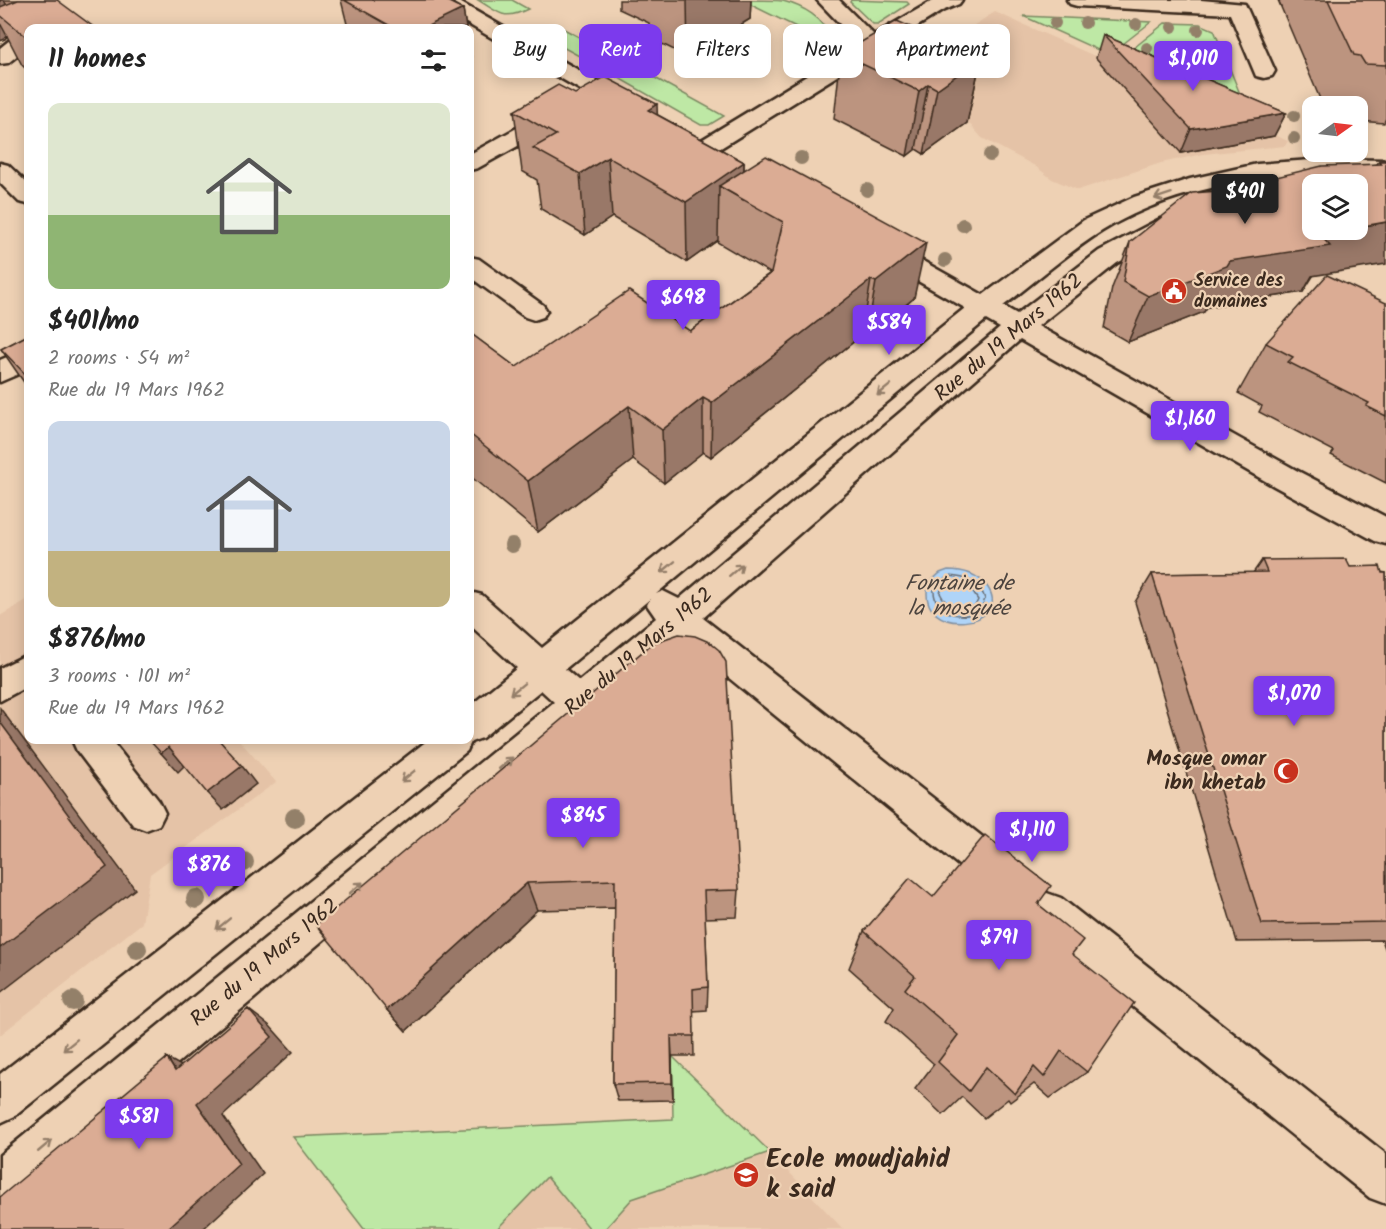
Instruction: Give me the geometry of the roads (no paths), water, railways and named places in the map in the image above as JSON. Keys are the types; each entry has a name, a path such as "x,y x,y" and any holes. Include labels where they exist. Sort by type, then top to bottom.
{"street":[{"path":"441,0 651,121"},
{"path":"827,0 872,45"},
{"path":"703,149 935,7 952,0"},
{"path":"1077,0 1238,8 1264,71"},
{"path":"0,58 24,39"},
{"path":"474,161 599,92"},
{"path":"682,138 724,161"},
{"name":"Rue du 19 Mars 1962","path":"474,724 985,306 1093,226 1143,202 1199,184 1257,171 1325,166 1386,167"},
{"path":"0,170 24,192"},
{"path":"1368,188 1386,187"},
{"name":"Rue du 19 Mars 1962","path":"0,1184 679,619 1018,327 1108,257 1170,224 1238,201 1302,192"},
{"path":"860,237 1285,478 1386,532"},
{"path":"474,268 534,311"},
{"path":"0,372 24,360"},
{"path":"642,588 1386,1182"},
{"path":"474,609 579,703"},
{"path":"0,686 24,671"},
{"path":"93,744 146,813"},
{"path":"0,1101 449,744"}],"water":[{"name":"Fontaine de la mosquée","path":"948,570 969,573 982,581 992,599 989,610 979,618 965,622 950,621 936,614 928,602 928,584 940,573"}],"place":[{"name":"Service des domaines","path":"1174,291"},
{"name":"Mosque omar ibn khetab","path":"1286,771"},
{"name":"Ecole moudjahid k said","path":"746,1175"}]}
